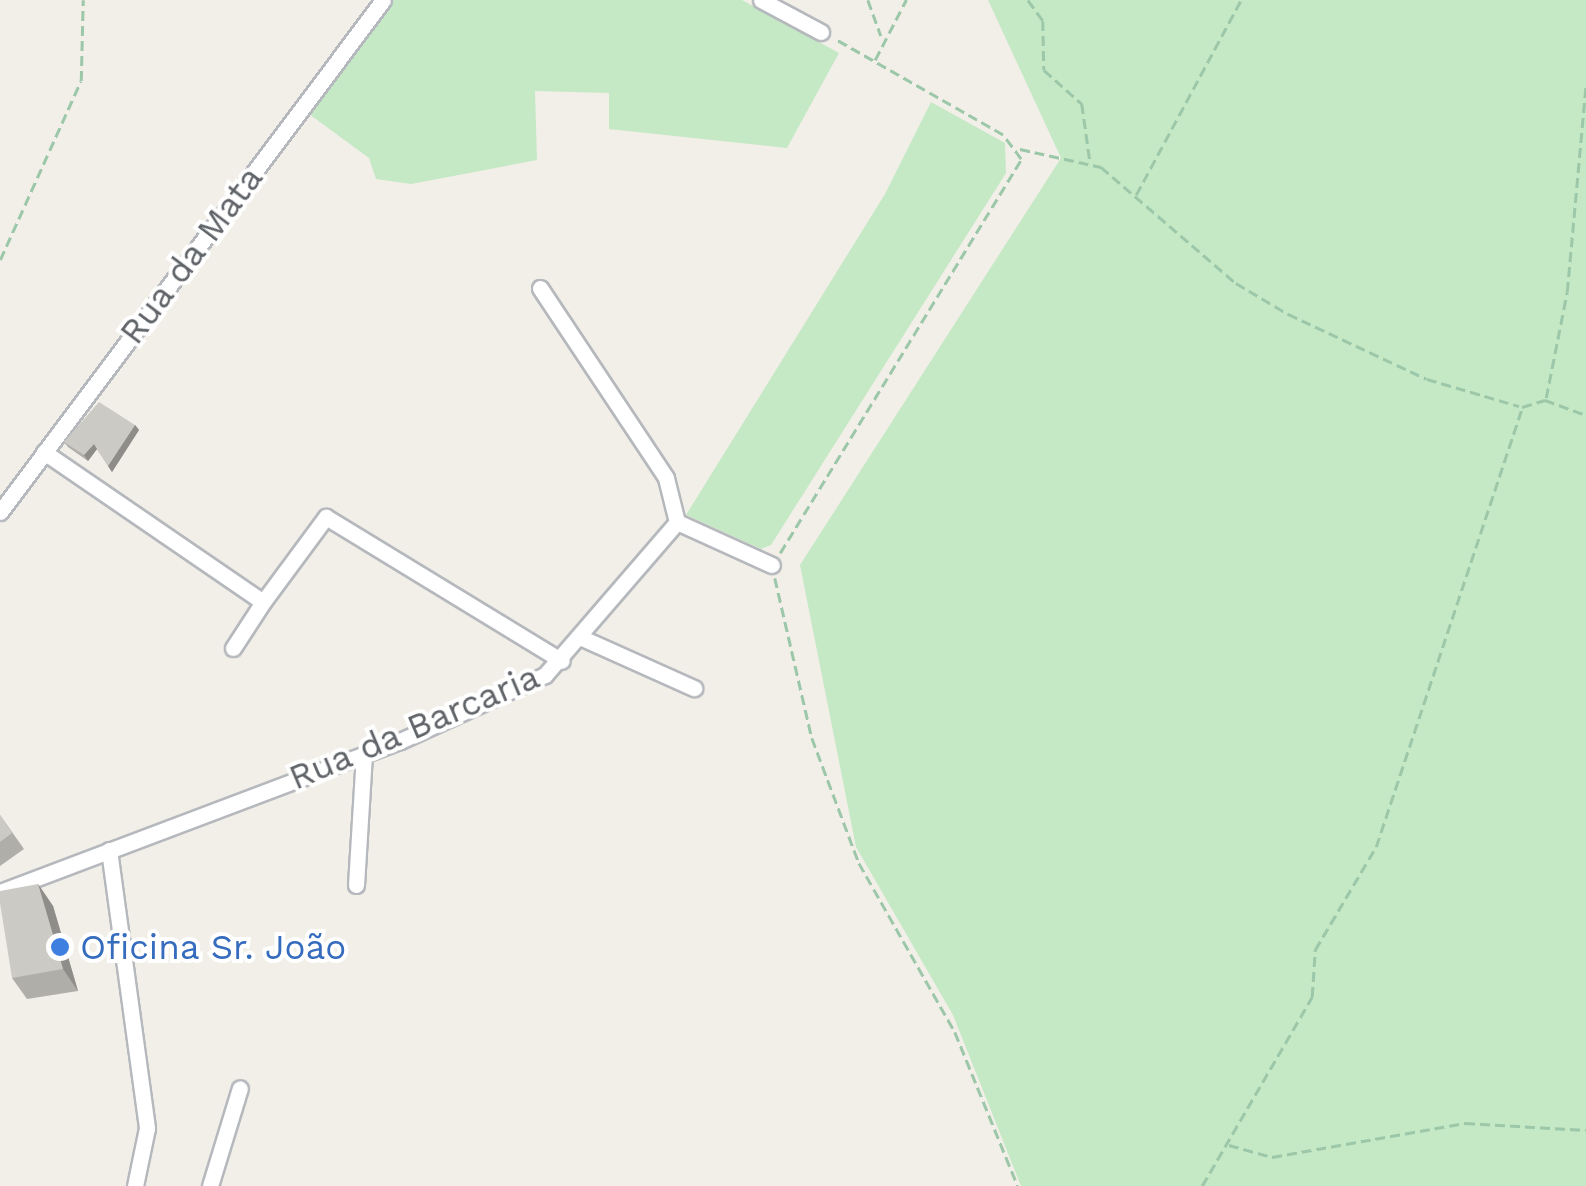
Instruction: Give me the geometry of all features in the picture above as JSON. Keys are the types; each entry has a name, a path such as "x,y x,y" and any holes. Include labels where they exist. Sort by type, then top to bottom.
{"street":[{"name":"Rua da Mata","path":"0,512 383,0"},
{"path":"761,0 820,32"},
{"path":"540,288 666,478 678,522 772,565"},
{"path":"44,452 263,602"},
{"path":"233,648 326,516 562,661"},
{"name":"Rua da Barcaria","path":"0,892 506,696 562,661 678,522"},
{"path":"582,638 694,688"},
{"path":"356,885 364,754"},
{"path":"109,850 147,1128 134,1186"},
{"path":"210,1186 240,1088"}],"path":[{"path":"0,260 81,81 82,0"},
{"path":"868,0 883,39"},
{"path":"875,60 906,0"},
{"path":"1028,0 1043,22 1044,70 1082,104 1090,163"},
{"path":"1135,196 1241,0"},
{"path":"820,32 875,60 1019,148 1090,163 1135,196 1236,283 1288,314 1427,379 1522,407 1546,400 1586,415"},
{"path":"1546,400 1569,275 1586,85"},
{"path":"1018,1186 956,1032 859,864 812,738 772,565 1021,159 1019,148"},
{"path":"1202,1186 1229,1146 1312,998 1315,950 1376,847 1522,407"},
{"path":"1229,1146 1272,1158 1465,1123 1586,1130"}],"green space":[{"path":"393,0 742,0 839,53 787,148 609,129 609,93 535,91 537,160 411,184 376,179 369,158 309,114"},
{"path":"988,0 1586,0 1586,1186 1021,1186 953,1015 856,847 800,565 1061,158"},
{"path":"931,102 1005,143 1006,173 771,545 761,549 686,515 885,194"}],"building":[{"path":"99,402 135,425 108,466 94,444 84,455 64,442"},
{"path":"0,815 12,833 0,842"},
{"path":"38,884 63,969 12,978 0,891"}],"place":[{"name":"Oficina Sr. João","path":"60,947"}]}
